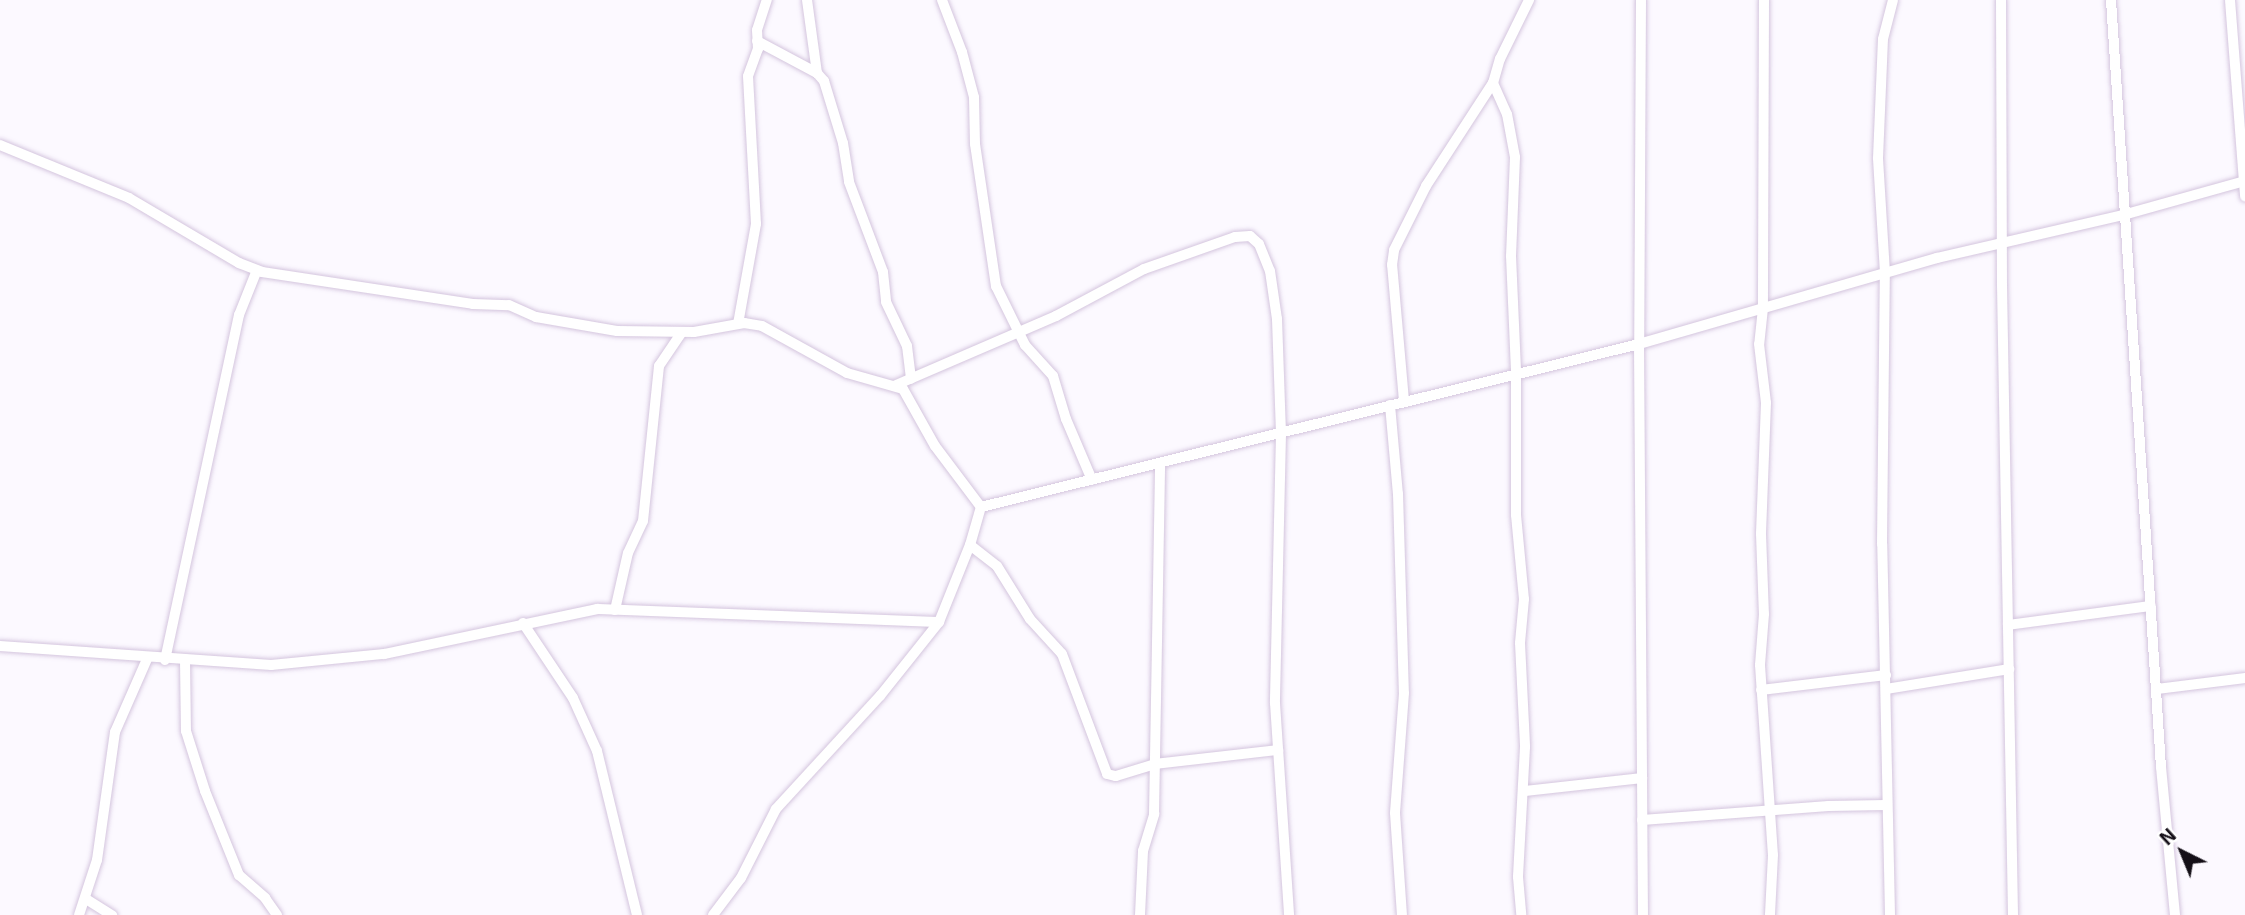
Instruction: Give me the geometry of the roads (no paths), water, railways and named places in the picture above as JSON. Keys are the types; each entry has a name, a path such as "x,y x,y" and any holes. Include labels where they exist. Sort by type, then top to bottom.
{"street":[{"path":"738,324 756,224 748,80 758,49 757,30 766,0"},
{"path":"807,0 817,73 828,90 843,143 849,182 881,265 886,302 907,345 911,379"},
{"path":"942,0 962,52 974,97 975,145 996,286 1018,333 1032,354 1053,376 1066,419 1092,480"},
{"path":"1404,401 1392,265 1394,250 1426,186 1493,83 1500,59 1529,0"},
{"path":"1642,0 1639,344 1643,915"},
{"path":"1764,0 1763,308 1759,344 1766,403 1761,521 1764,614 1760,652 1773,876 1770,915"},
{"path":"1890,915 1882,491 1885,273 1878,158 1884,39 1893,0"},
{"path":"2001,0 2002,243 2013,915"},
{"path":"2111,0 2123,215 2129,257 2151,606 2175,915"},
{"path":"2230,0 2245,196"},
{"path":"757,41 817,73"},
{"path":"1493,83 1507,114 1515,149 1511,256 1516,372 1516,515 1524,599 1520,643 1525,791 1518,877 1520,910 1509,915"},
{"path":"0,145 129,198 257,270 409,295 509,305 536,317 617,331 717,330 754,323 774,331 847,373 896,385 908,397 935,446 981,507"},
{"path":"981,507 1281,434 1516,372 1639,344 1885,273 2245,182"},
{"path":"896,385 1018,333 1144,269 1235,237 1250,236 1259,244 1272,281 1277,319 1281,434 1275,683 1289,915"},
{"path":"165,660 239,315 257,270"},
{"path":"615,610 628,553 643,521 659,366 682,332"},
{"path":"1390,405 1398,494 1404,693 1395,813 1402,915"},
{"path":"1140,915 1142,859 1154,814 1160,463"},
{"path":"713,915 741,878 776,809 921,649 939,622 970,545 981,507"},
{"path":"970,545 998,566 1030,619 1062,654 1104,771 1116,776 1155,764 1278,750"},
{"path":"2008,625 2151,606"},
{"path":"0,646 147,659 271,665 384,654 597,609 719,616 939,622"},
{"path":"523,623 573,698 593,740 637,915"},
{"path":"79,915 97,860 115,732 147,659"},
{"path":"185,661 186,731 205,790 239,875 265,898 277,915"},
{"path":"1886,689 2009,668"},
{"path":"1761,690 1886,675"},
{"path":"2157,689 2245,678"},
{"path":"1525,791 1642,778"},
{"path":"1642,820 1886,805"},
{"path":"86,899 112,915"}]}
